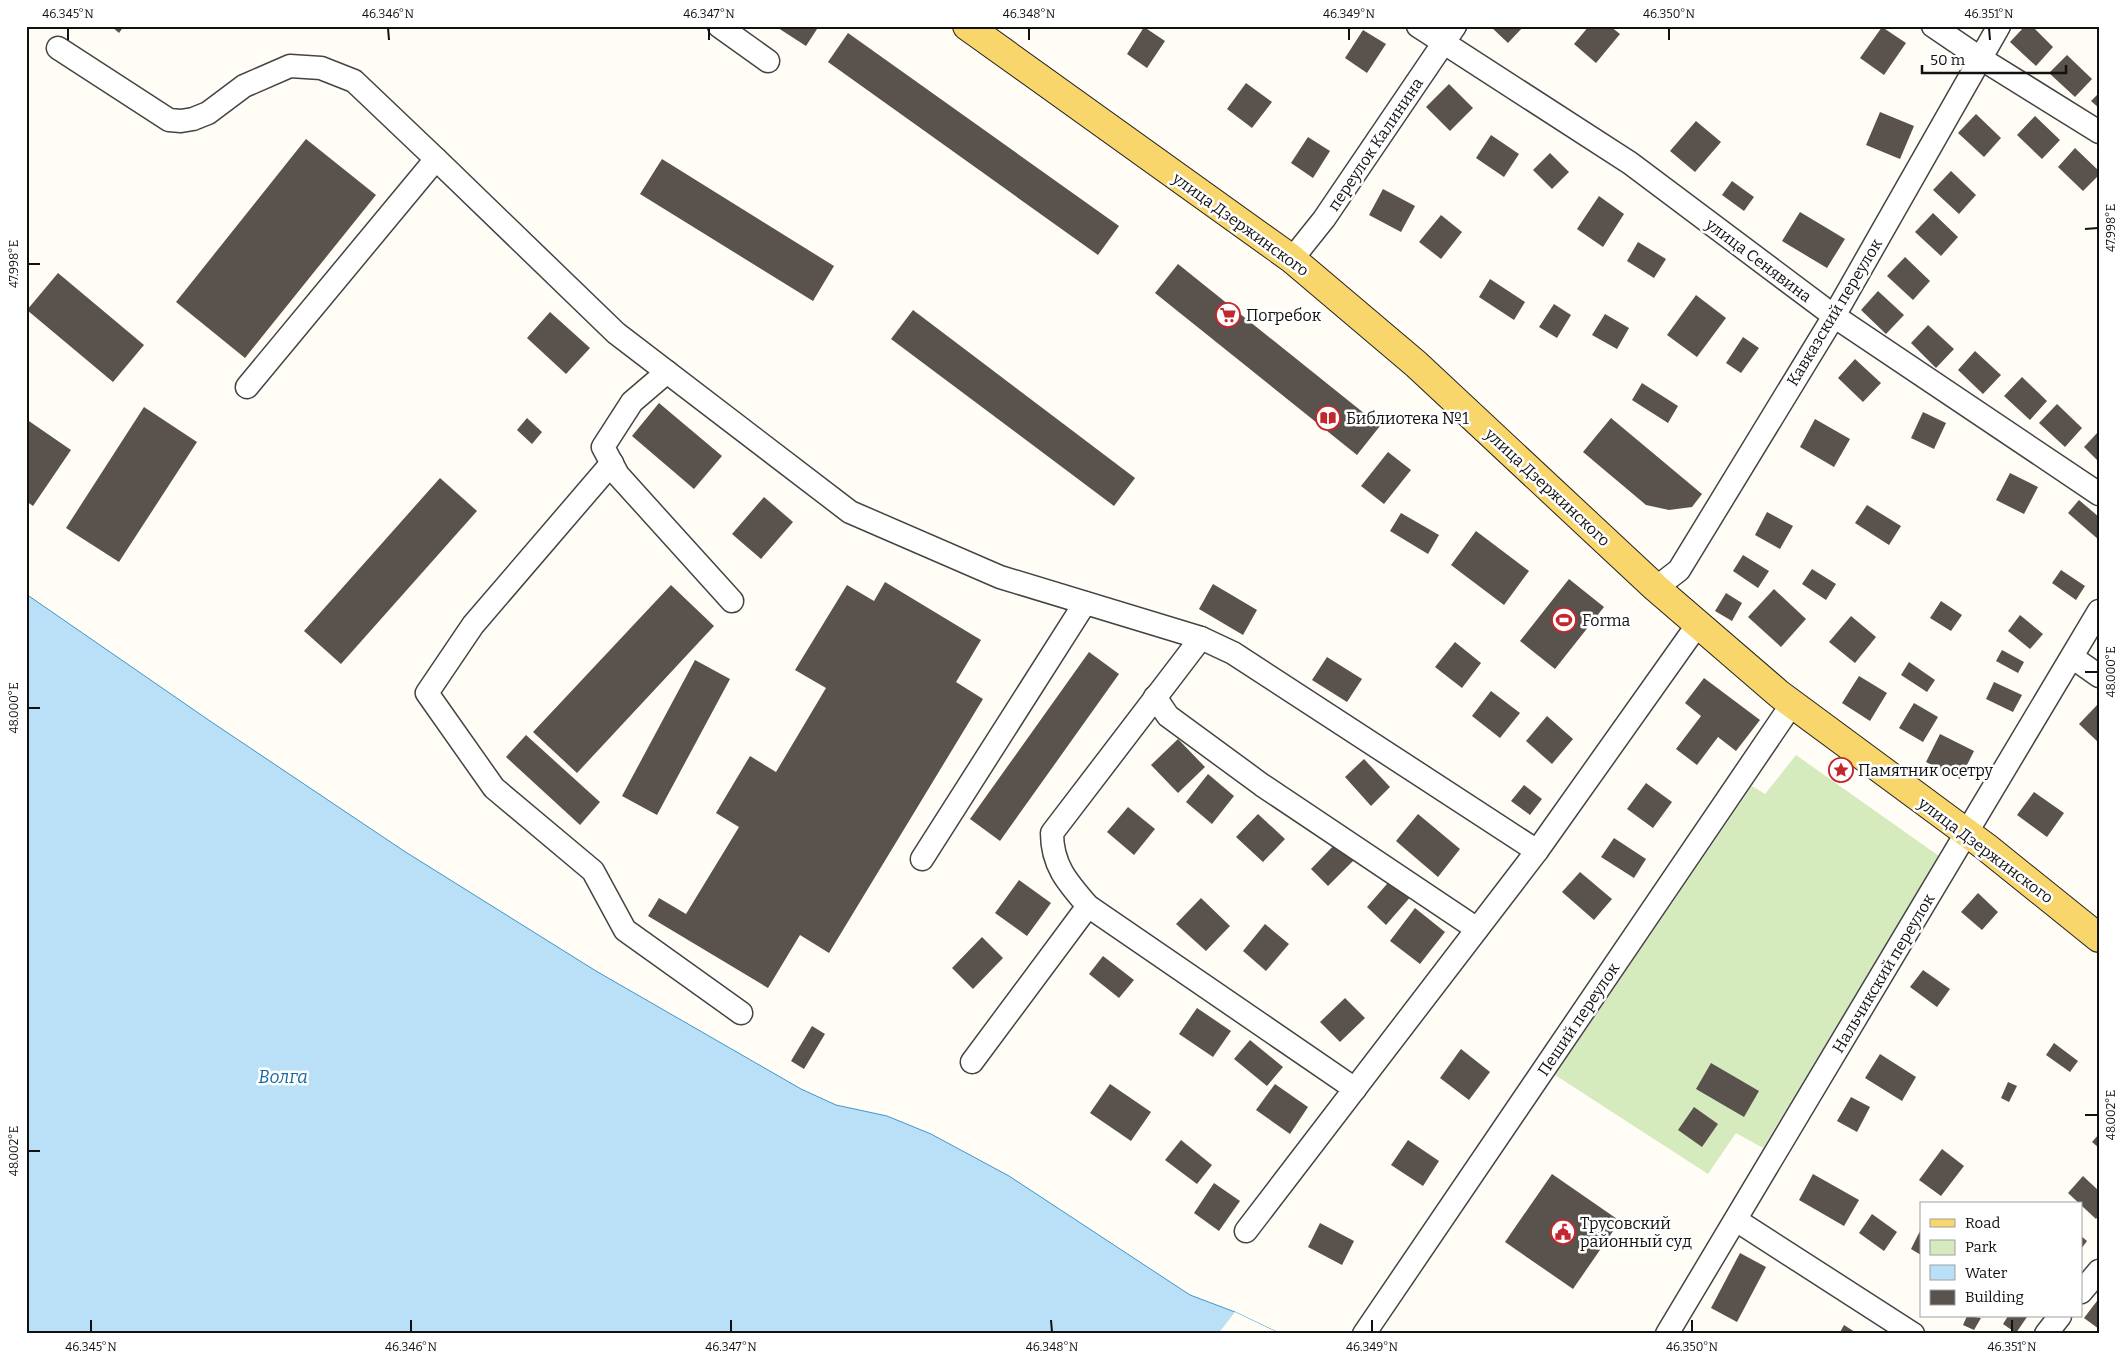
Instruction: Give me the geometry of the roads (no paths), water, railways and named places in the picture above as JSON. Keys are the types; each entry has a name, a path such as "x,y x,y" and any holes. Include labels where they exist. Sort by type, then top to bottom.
{"main road":[{"name":"улица Дзержинского","path":"967,26 1292,259 1416,364 1656,588 1792,704 1986,847 2099,938"}],"street":[{"path":"719,26 768,61"},
{"name":"улица Сенявина","path":"1418,26 1449,35 1630,163 1834,316 2099,494"},
{"path":"1933,26 1980,58 2099,132"},
{"name":"Кавказский переулок","path":"1656,588 1679,570 1834,316 1999,26"},
{"name":"переулок Калинина","path":"1292,259 1324,219 1449,35"},
{"path":"58,48 169,120 181,122 194,120 208,113 244,86 290,66 321,68 354,81 616,333 850,512 1000,577 1201,638 1232,653 1537,851"},
{"path":"247,387 436,159"},
{"path":"667,372 632,402 603,447 618,475 732,600"},
{"path":"612,463 474,624 427,693 494,788 593,871 626,930 741,1013"},
{"path":"922,859 1085,603"},
{"name":"Нальчикский переулок","path":"1667,1334 2099,611"},
{"path":"1246,1231 1537,851 1698,624"},
{"path":"1201,638 1052,833 1052,849 1056,863 1072,888 1088,906 1355,1089"},
{"path":"2072,657 2099,676"},
{"path":"1155,697 1168,716 1262,785 1477,929"},
{"name":"Пеший переулок","path":"1364,1334 1792,704"},
{"path":"972,1062 1088,906"},
{"path":"1736,1220 1913,1334"},
{"path":"2082,1291 2099,1271"},
{"path":"2046,1334 2058,1318"}],"water":[{"name":"Волга","path":"26,594 210,721 404,851 596,971 801,1089 836,1105 887,1116 931,1134 1009,1176 1190,1295 1235,1312 1281,1334 26,1334"}],"place":[{"name":"Погребок","path":"1228,315"},
{"name":"Библиотека №1","path":"1328,418"},
{"name":"Forma","path":"1564,620"},
{"name":"Памятник осетру","path":"1841,770"},
{"name":"Трусовский районный суд","path":"1563,1232"}]}
